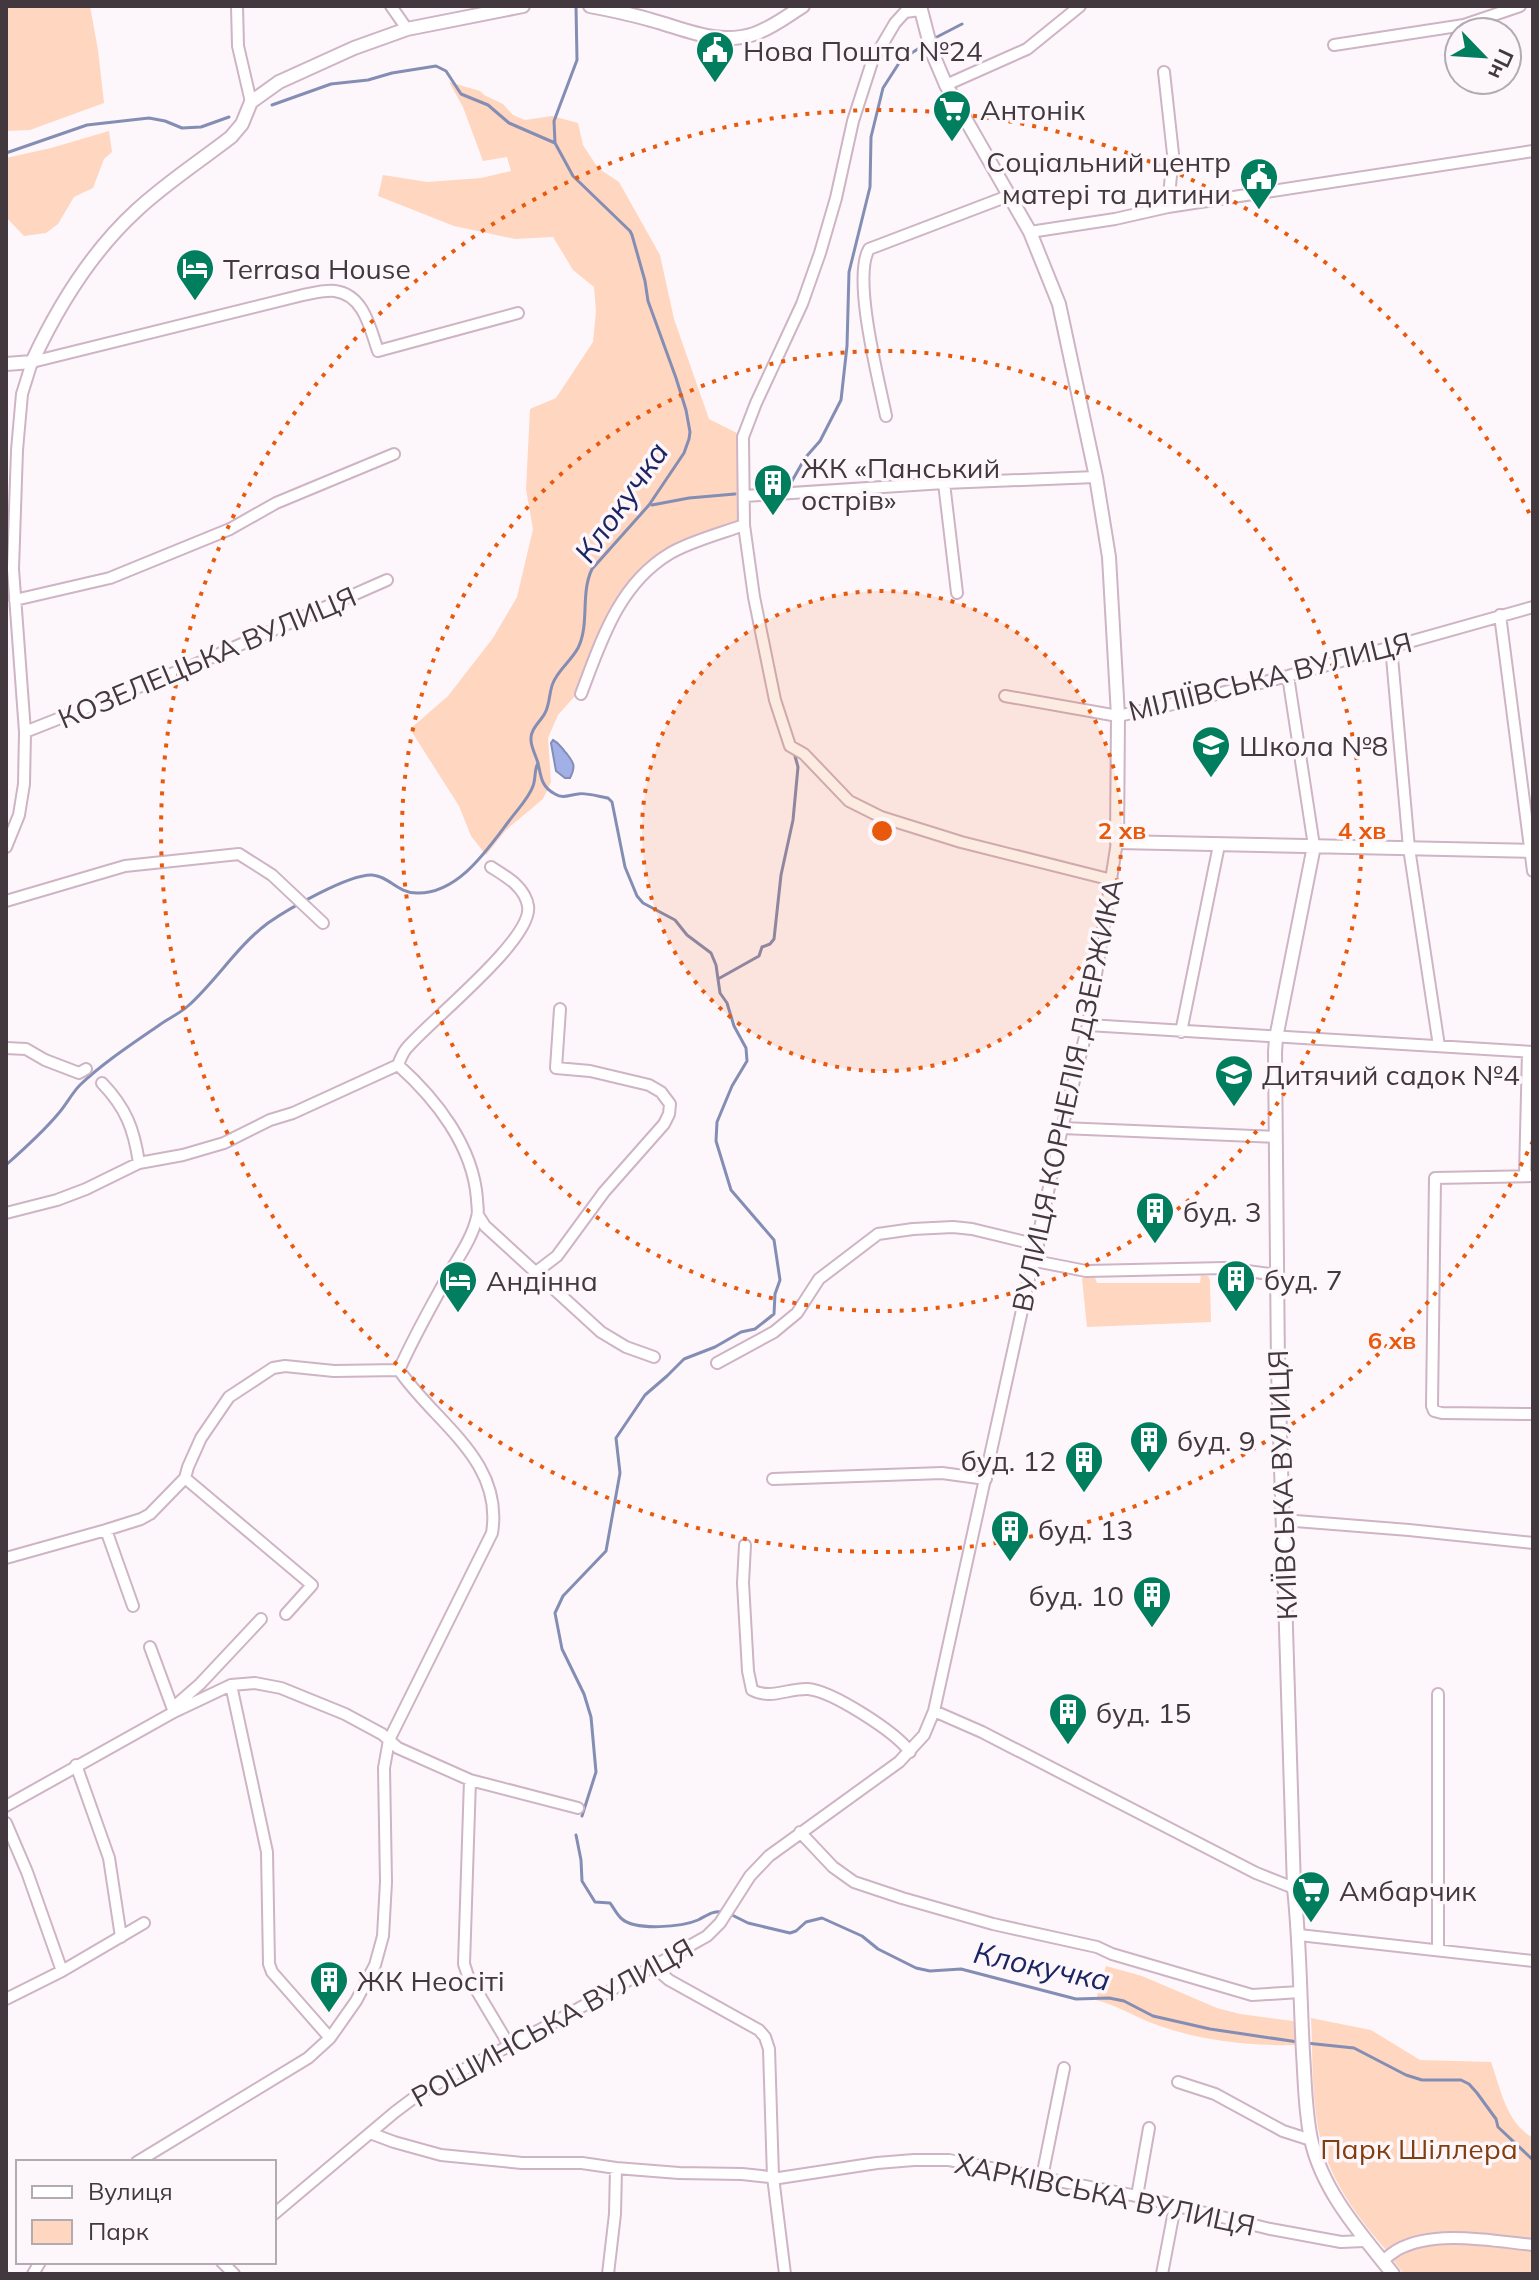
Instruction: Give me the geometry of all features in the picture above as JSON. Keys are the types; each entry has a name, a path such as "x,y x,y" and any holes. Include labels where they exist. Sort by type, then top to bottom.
{"street":[{"path":"237,6 238,46 251,102"},
{"path":"391,6 407,29"},
{"path":"6,847 17,824 22,803 25,732 13,569 22,394 32,362 59,308 87,266 138,209 231,137 242,124 251,102 279,82 354,48 407,29 523,6"},
{"path":"590,6 713,38 732,39 769,28 803,6"},
{"path":"946,85 1027,49 1080,6"},
{"path":"1334,45 1464,25 1520,6"},
{"path":"920,8 905,12 895,23 872,62 853,121 820,253 802,304 743,437 744,525 754,597 775,700 790,746 804,754 849,801 881,817 961,842 1112,880"},
{"name":"ВУЛИЦЯ КОРНЕЛІЯ ДЗЕРЖИКА","path":"720,1923 750,1876 769,1856 899,1762 924,1735 934,1711 1062,1128 1088,1025 1117,842 1118,716 1109,557 1096,477 1059,304 1030,232 946,85 932,52 920,8"},
{"path":"1164,72 1173,154 1168,207"},
{"path":"1030,232 1168,207 1533,151"},
{"path":"886,416 866,311 863,259 869,249 1008,196"},
{"path":"6,364 32,362 303,295 333,291 342,293 363,309 378,351 518,313"},
{"path":"15,600 110,578 230,529 276,503 394,454"},
{"path":"745,496 1096,477"},
{"path":"944,483 957,593"},
{"path":"581,694 620,601 640,576 670,553 744,525"},
{"name":"КОЗЕЛЕЦЬКА ВУЛИЦЯ","path":"25,732 194,665 387,580"},
{"name":"МІЛІЇВСЬКА ВУЛИЦЯ","path":"1005,696 1118,716 1288,676 1533,607"},
{"path":"1500,615 1533,871"},
{"path":"1391,646 1409,848 1439,1046"},
{"name":"КИЇВСЬКА ВУЛИЦЯ","path":"1288,676 1314,846 1276,1038 1277,1275 1283,1520 1294,1888 1299,1935 1304,2089 1311,2140 1327,2181 1364,2241 1393,2274"},
{"path":"1117,842 1532,851"},
{"path":"1181,1032 1219,845"},
{"path":"6,901 125,866 239,854 272,875 323,923"},
{"path":"6,1213 57,1200 139,1163 224,1143 398,1065 404,1051 491,965 525,922 528,903 520,887 491,867"},
{"path":"536,1272 557,1256 604,1192 664,1124 670,1104 661,1092 649,1085 590,1071 556,1068 560,1009"},
{"path":"1088,1025 1530,1052 1529,1176 1435,1178 1432,1406 1434,1411 1442,1413 1533,1414"},
{"path":"6,1048 26,1049 79,1073 86,1069"},
{"path":"398,1065 435,1103 470,1162 478,1215 399,1370"},
{"path":"102,1083 117,1099 130,1122 139,1163"},
{"path":"1062,1128 1276,1137"},
{"path":"478,1215 485,1226 601,1332 626,1347 654,1357"},
{"path":"717,1363 774,1332 797,1313 819,1279 878,1234 953,1227 1038,1245"},
{"path":"1035,1261 1086,1271 1225,1268 1277,1275"},
{"path":"6,1558 106,1530 150,1514 185,1478 201,1438 223,1404 236,1391 273,1368 399,1370"},
{"path":"140,2160 308,2058 330,2038 356,2001 375,1965 383,1936 386,1882 384,1768 389,1740 492,1533 494,1520 493,1497 486,1478 467,1447 409,1385 399,1370"},
{"path":"773,1479 942,1473 986,1479"},
{"path":"185,1478 312,1585 286,1614"},
{"path":"1283,1520 1533,1543"},
{"path":"106,1530 133,1606"},
{"path":"745,1545 743,1583 752,1690 760,1694 802,1689 827,1693 887,1731 910,1752"},
{"path":"174,1712 176,1705 261,1619"},
{"path":"150,1647 174,1712"},
{"path":"6,1806 174,1712 231,1685 255,1683 281,1688 345,1714 382,1734 398,1748 470,1780 578,1808"},
{"path":"231,1685 267,1852 269,1964 272,1972 330,2038"},
{"path":"1438,1694 1438,1950"},
{"path":"934,1711 982,1732 1256,1873 1294,1888"},
{"path":"76,1765 109,1858 121,1937"},
{"path":"470,1780 464,1964 509,2045"},
{"path":"6,1823 62,1971"},
{"path":"800,1832 833,1867 854,1882 902,1898 993,1924 1097,1947 1252,1995 1300,1992"},
{"path":"6,1999 62,1971 144,1923"},
{"name":"РОШИНСЬКА ВУЛИЦЯ","path":"276,2212 423,2091 654,1967 707,1936 720,1923"},
{"path":"1299,1935 1533,1961"},
{"path":"654,1967 669,1980 759,2030 765,2037 769,2049 773,2177 785,2274"},
{"path":"1042,2177 1064,2068"},
{"path":"1178,2082 1215,2094 1283,2131 1311,2140"},
{"path":"1137,2196 1149,2128"},
{"name":"ХАРКІВСЬКА ВУЛИЦЯ","path":"370,2133 441,2155 522,2163 582,2163 679,2173 785,2178 877,2163 949,2160 1137,2196 1270,2229 1341,2242 1364,2241"},
{"path":"608,2274 615,2214 616,2168"},
{"path":"1162,2274 1175,2206"},
{"path":"1383,2261 1398,2249 1437,2239 1461,2238 1533,2245"}],"green space":[{"path":"6,6 90,6 104,103 30,130 6,131"},
{"path":"449,82 480,91 525,120 552,116 578,123 583,145 598,168 619,182 660,255 674,319 709,419 743,436 745,525 670,555 621,602 581,697 575,696 558,715 548,738 551,782 543,799 506,830 486,855 471,836 459,806 410,729 448,696 493,638 517,597 533,529 526,489 530,409 556,398 593,342 596,311 594,287 573,270 553,237 515,239 454,226 378,196 383,175 427,182 481,178 511,171 507,157 483,161 463,107"},
{"path":"109,131 112,152 104,159 93,188 74,197 58,224 46,233 24,236 6,217 6,158"},
{"path":"1085,1275 1094,1275 1097,1283 1200,1283 1201,1275 1208,1276 1211,1322 1087,1327 1082,1279"},
{"path":"1106,1966 1142,1976 1217,2008 1300,2022 1298,2045 1215,2040 1148,2022 1096,2000"},
{"name":"Парк Шіллера","path":"1311,2018 1371,2030 1420,2060 1491,2062 1510,2114 1533,2138 1533,2241 1439,2235 1402,2242 1386,2250 1347,2199 1321,2141 1313,2080"},
{"name":"Парк Шіллера","path":"1462,2240 1533,2248 1533,2274 1404,2274 1392,2259 1416,2246"}],"water":[{"path":"553,740 573,762 570,778 556,771"}],"waterway":[{"name":"Клокучка","path":"576,6 577,60 554,121 555,143 573,176 632,235 648,301 676,378 690,432 684,453 649,505 592,569 586,589 582,639 555,678 547,709 532,732 531,743 542,781 550,791 561,796 593,795 612,802 625,867 637,896 643,903 675,920 687,935 711,953 720,993 746,1048 747,1061 732,1086 717,1122 716,1141 731,1190 774,1240 780,1280 775,1294 774,1314 755,1329 741,1332 715,1347 684,1359 645,1395 616,1438 620,1473 606,1551 563,1596 555,1613 562,1649 584,1694 591,1717 596,1772 582,1816"},
{"path":"933,39 962,24"},
{"path":"751,491 788,488 805,458 820,441 841,400 847,346 849,272 870,187 871,137 883,88 901,60 927,43"},
{"path":"272,105 331,84 436,66 446,71 461,94 488,105 509,123 555,143"},
{"path":"6,153 87,125 149,118 182,128 201,127 229,117"},
{"path":"652,505 735,494"},
{"path":"718,979 759,956 762,947 774,939 781,875 793,820 798,767 795,756"},
{"path":"6,1165 52,1121 80,1085 118,1054 188,1006 246,942 277,917 319,893 362,876 378,876 404,890 417,893 446,886 458,878 481,857 526,799 533,786 538,763"},
{"name":"Клокучка","path":"576,1835 582,1881 595,1902 610,1903 629,1923 671,1926 722,1912"},
{"name":"Клокучка","path":"730,1914 748,1923 790,1933 806,1922 822,1918 862,1936 878,1949 916,1968 930,1971 961,1969 1076,1999 1124,2001 1153,2016 1210,2029 1298,2042"},
{"name":"Клокучка","path":"1306,2043 1354,2048 1422,2080 1461,2080 1469,2084 1496,2119 1498,2127 1533,2160"}],"place":[{"name":"Нова Пошта №24","path":"715,84"},
{"name":"Антонік","path":"952,143"},
{"name":"Соціальний центр матері та дитини","path":"1259,211"},
{"name":"Terrasa House","path":"195,302"},
{"name":"ЖК «Панський острів»","path":"773,517"},
{"name":"Школа №8","path":"1211,779"},
{"name":"Дитячий садок №4","path":"1234,1108"},
{"name":"буд. 3","path":"1155,1245"},
{"name":"буд. 7","path":"1236,1313"},
{"name":"Андінна","path":"458,1314"},
{"name":"буд. 9","path":"1149,1474"},
{"name":"буд. 12","path":"1084,1494"},
{"name":"буд. 13","path":"1010,1563"},
{"name":"буд. 10","path":"1152,1629"},
{"name":"буд. 15","path":"1068,1746"},
{"name":"Амбарчик","path":"1311,1924"},
{"name":"ЖК Неосіті","path":"329,2014"}]}
